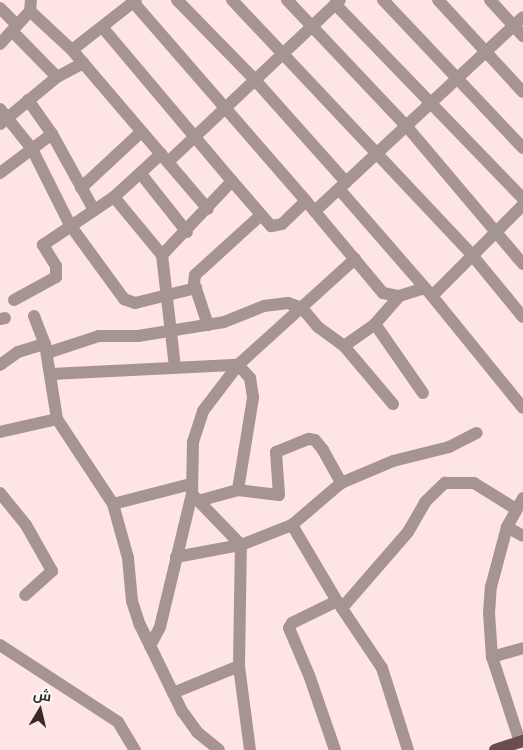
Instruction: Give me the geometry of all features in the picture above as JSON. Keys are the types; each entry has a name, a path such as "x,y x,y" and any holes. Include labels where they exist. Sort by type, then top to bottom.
{"main road":[{"path":"495,750 522,741"}],"street":[{"path":"177,0 255,80 428,292 520,400"},
{"path":"232,0 282,56 472,255 523,317"},
{"path":"287,0 408,128 495,234 523,264"},
{"path":"383,0 523,148"},
{"path":"438,0 523,92"},
{"path":"316,211 408,128 486,52 520,26 490,0"},
{"path":"72,50 103,28 135,1 306,202 316,211 376,288 399,296 428,292 495,234 523,205"},
{"path":"14,300 54,280 56,266 43,244 114,197 141,174 195,135 282,56 311,25 338,2 432,105 523,199"},
{"path":"0,44 15,28 31,5 208,209"},
{"path":"0,8 57,77"},
{"path":"103,28 269,224 278,226 306,202"},
{"path":"83,63 57,77 28,100 2,117 32,149 70,226 124,299 135,303 196,288"},
{"path":"28,100 52,134 94,210"},
{"path":"81,188 141,132"},
{"path":"0,173 52,134"},
{"path":"141,174 187,232"},
{"path":"162,255 187,232 232,181"},
{"path":"114,197 162,255 169,296 175,367"},
{"path":"208,325 196,288 194,278 197,271 261,215"},
{"path":"150,646 160,627 193,493 192,455 198,420 238,365 355,259"},
{"path":"344,346 376,324 399,296"},
{"path":"0,365 18,352 46,349 99,336 138,336 208,325 224,322 272,304 288,302 302,308 318,327 344,346 393,404"},
{"path":"34,316 46,349 56,419 113,504 128,558 132,601 150,646 196,732 219,750"},
{"path":"376,324 422,393"},
{"path":"51,374 238,365 250,378 253,398 238,490"},
{"path":"0,432 56,419"},
{"path":"176,557 241,545 292,524 341,483 393,461 449,447 477,433"},
{"path":"113,504 193,493 238,490 279,495 276,452 309,438 315,440 323,450 341,483"},
{"path":"335,750 310,674 289,628 292,623 339,604 408,532 426,502 445,483 474,483 520,504 508,527 491,587 492,657 522,741"},
{"path":"0,493 26,525 52,571 25,595"},
{"path":"193,493 241,545 239,666 250,750"},
{"path":"292,524 339,604 382,668 408,750"},
{"path":"508,527 523,536"},
{"path":"0,644 118,722 134,750"},
{"path":"492,657 523,648"},
{"path":"173,692 239,666"}]}
